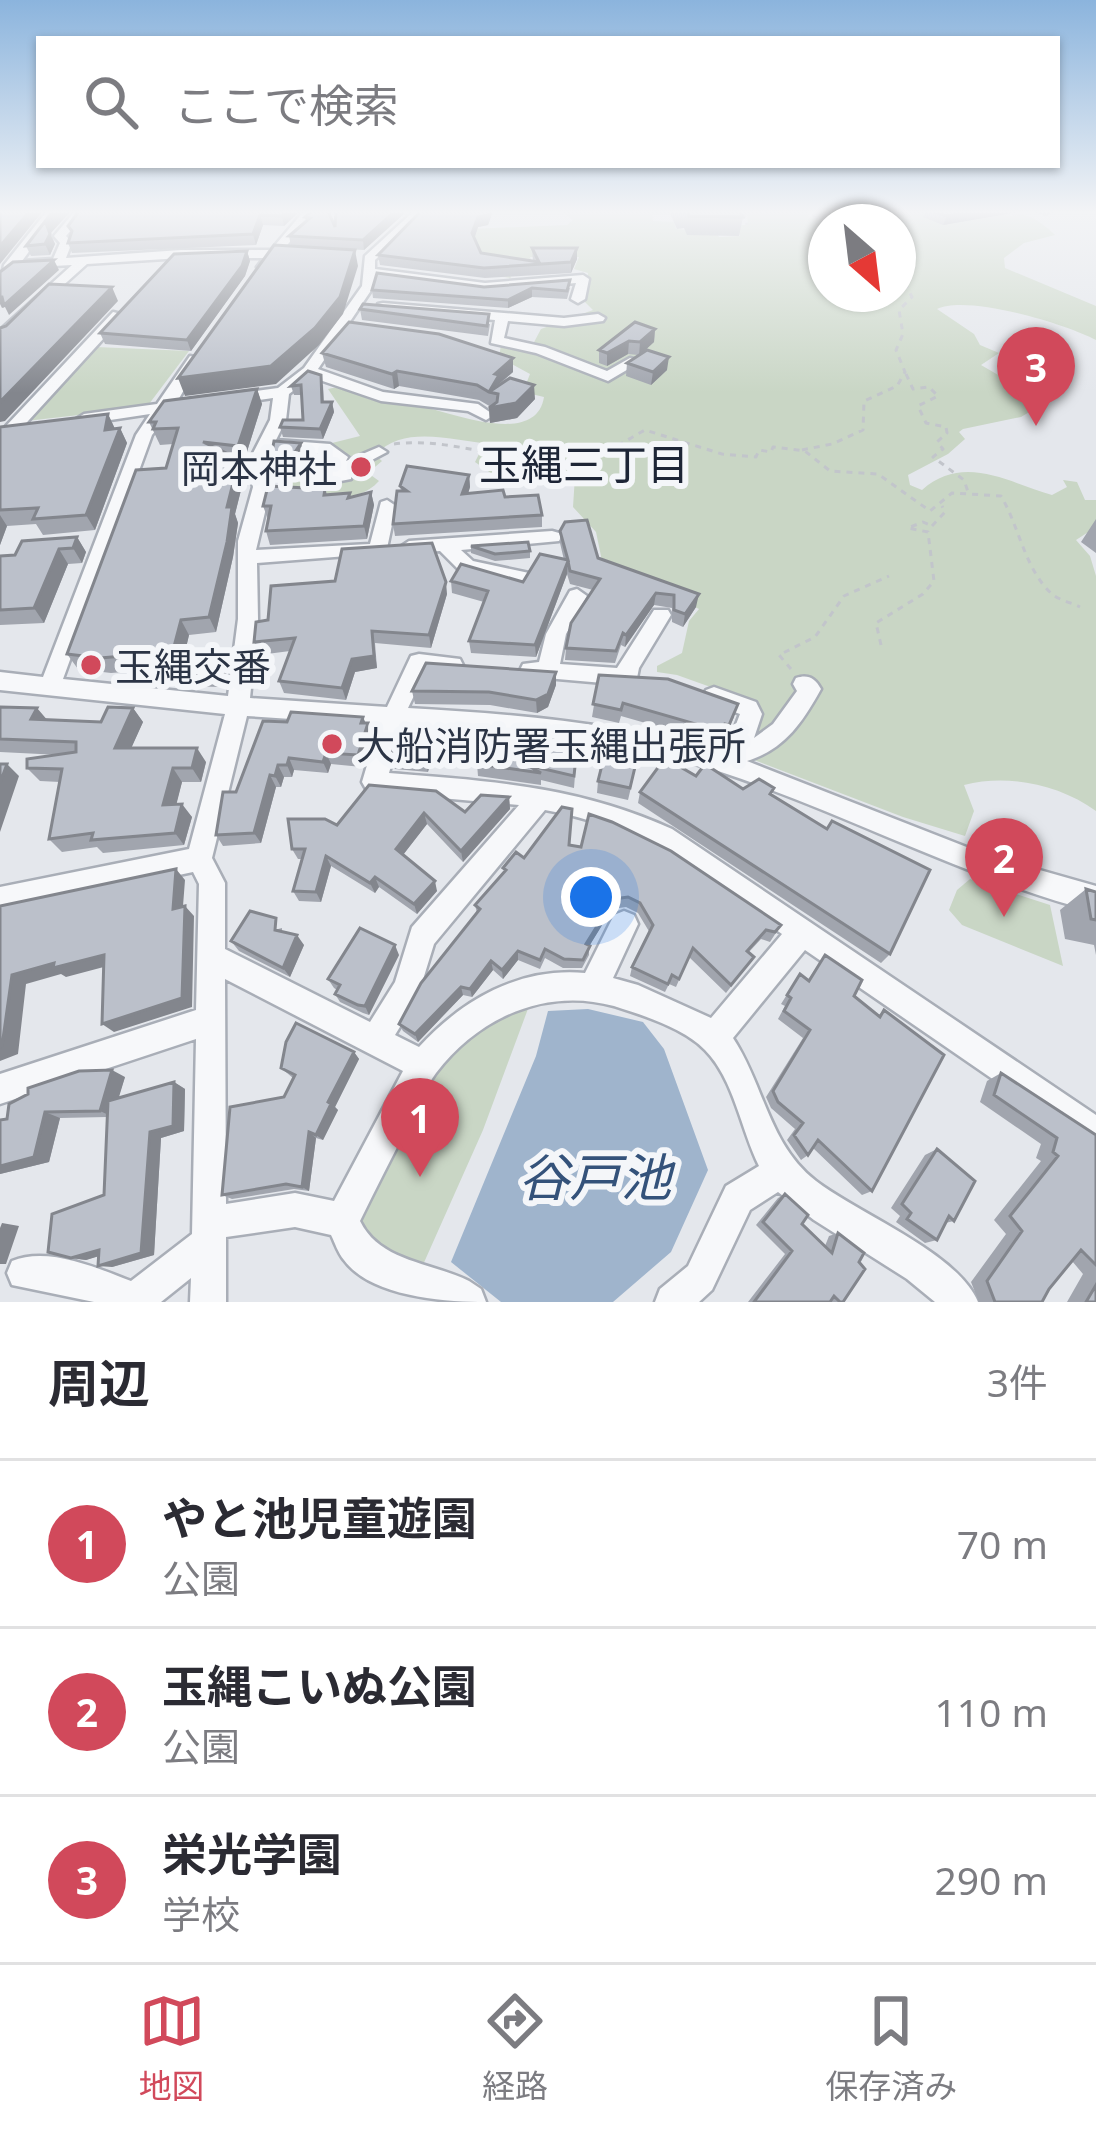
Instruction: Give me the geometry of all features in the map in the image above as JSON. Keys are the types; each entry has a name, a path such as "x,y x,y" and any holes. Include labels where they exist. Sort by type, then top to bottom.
{"street":[{"path":"0,338 71,272"},
{"path":"248,287 259,272"},
{"path":"217,400 282,392 309,371 357,306 367,272"},
{"path":"409,272 425,280 488,287 583,279 578,299"},
{"path":"357,306 564,322 598,318"},
{"path":"6,430 127,307"},
{"path":"5,313 22,316"},
{"path":"503,315 496,340 552,348 608,377 635,362"},
{"path":"344,326 366,329"},
{"path":"50,686 144,435 210,339"},
{"path":"309,371 381,395 487,410"},
{"path":"208,1302 212,883 199,860 238,707 247,541 262,487 256,463 278,420 282,392"},
{"path":"56,422 180,405"},
{"path":"6,430 34,426"},
{"path":"266,445 330,449 340,457 340,471 379,452"},
{"path":"379,548 387,506"},
{"path":"249,557 552,537"},
{"path":"80,542 104,540"},
{"path":"447,547 467,566 522,578"},
{"path":"548,672 566,602"},
{"path":"661,615 628,667 638,678 419,662 392,717 374,782 541,797 625,816 663,837 1096,1134"},
{"path":"0,681 238,707 610,734 734,759 969,861 1051,890 1096,899"},
{"path":"734,759 764,749 786,728 810,689 804,684"},
{"path":"687,687 748,708 751,714 734,759"},
{"path":"376,1039 407,989 422,937 541,797"},
{"path":"0,900 199,860"},
{"path":"598,985 599,969 623,924"},
{"path":"715,1037 801,932"},
{"path":"213,958 423,1065"},
{"path":"342,1220 423,1065 444,1038 491,1003 519,991 598,985 661,1008 715,1037 736,1067 780,1172 960,1302"},
{"path":"0,1089 209,1020"},
{"path":"673,1302 700,1278 738,1198 780,1172"},
{"path":"24,1274 82,1280 133,1301 209,1233 296,1210 342,1220"},
{"path":"342,1220 358,1253 403,1277 454,1288 468,1302"}],"path":[{"path":"900,312 903,334 896,350 905,372 914,388 928,387 938,396 918,406 926,423 946,427 937,442 943,449 933,457 964,480 968,492"},
{"path":"379,452 409,442 514,458 585,458 624,446 645,430 722,454 756,457 759,450 801,450 832,444 863,430 864,401 897,386 905,372"},
{"path":"801,450 830,471 888,478 930,511 952,493 1008,500 1020,543 1052,594 1080,607"},
{"path":"927,531 945,512 941,504"},
{"path":"927,531 908,528 923,522 932,526"},
{"path":"881,645 876,623 923,594 934,581 927,531"},
{"path":"804,684 778,655 815,637 844,596 889,576"}],"green space":[{"path":"584,272 808,272 808,312 916,312 916,272 1014,272 1096,306 1096,340 993,308 951,305 937,309 974,334 980,345 999,353 981,365 1029,393 1036,408 1021,417 963,429 959,432 965,439 948,454 908,475 910,485 922,490 954,473 970,472 1052,495 1067,487 1063,480 1077,482 1085,500 1096,500 1096,527 1076,540 1090,556 1096,576 1096,811 1066,794 1032,784 964,785 974,811 965,836 749,758 758,704 657,672 657,666 682,653 689,621 699,609 602,561 596,532 573,507 575,476 534,475 527,483 498,478 475,462 479,454 499,454 501,448 493,444 416,437 387,445 375,455 382,461 368,473 379,481 359,494 334,498 284,493 283,483 324,445 360,436 328,389 490,423 526,421 538,412 544,397 523,392 530,374 499,357 501,345 532,346 541,329 593,310 584,301 588,273"},
{"path":"96,347 189,351 141,408 26,421"},
{"path":"970,879 1050,905 1063,966 962,925 949,910 957,890"},
{"path":"532,998 483,1130 422,1267 376,1254 354,1224 437,1062 481,1021"}],"water":[{"name":"谷戸池","path":"588,1009 643,1022 664,1049 708,1170 671,1252 613,1302 501,1302 451,1262 536,1056 548,1011"}],"building":[{"path":"0,272 41,272 4,305"},
{"path":"157,272 238,272 187,340 100,333"},
{"path":"255,272 348,272 340,297 315,328 271,366 178,378"},
{"path":"377,273 484,287 570,280 567,291 532,288 508,300 372,290"},
{"path":"49,284 112,287 0,402 0,328"},
{"path":"363,304 489,314 487,326 360,309"},
{"path":"349,322 439,334 513,358 495,374 499,375 489,392 477,385 397,371 392,374 322,353"},
{"path":"635,322 655,329 640,342 629,341 607,353 599,350"},
{"path":"647,350 669,357 653,372 627,363"},
{"path":"308,371 321,375 322,402 332,402 320,429 280,427 283,420 303,420 301,385 291,386"},
{"path":"510,378 534,385 516,403 489,408 498,394 489,392"},
{"path":"257,389 238,446 203,442 239,459 227,507 232,507 227,542 209,617 181,620 170,662 145,663 148,654 100,658 67,654 136,470 166,468 178,428 153,429 156,422 149,422 164,401"},
{"path":"108,414 105,430 120,428 86,515 33,519 38,508 0,510 0,427"},
{"path":"274,441 301,443 293,455 272,452"},
{"path":"407,466 469,475 462,494 503,490 505,497 538,495 542,515 393,524 397,491 407,491 400,486"},
{"path":"268,486 325,489 324,495 350,493 348,498 371,492 364,526 266,531 271,506 263,506"},
{"path":"587,520 598,558 699,594 685,614 674,610 674,595 656,593 623,633 616,651 566,648 571,623 600,579 570,571 568,561 535,645 469,641 488,591 451,581 461,564 523,582 540,554 568,560 560,531 565,522"},
{"path":"77,537 73,548 59,549 34,608 0,610 0,556 15,555 22,541"},
{"path":"528,542 530,551 495,554 471,546"},
{"path":"432,543 446,582 429,635 372,631 374,656 352,659 342,688 279,681 295,638 254,642 256,622 268,620 271,586 335,581 342,549"},
{"path":"182,651 220,656 220,662 213,674 180,673 172,669"},
{"path":"426,663 556,672 548,694 536,700 489,692 412,691"},
{"path":"599,675 668,679 738,704 723,732 623,703 621,710 593,704"},
{"path":"0,707 37,708 31,719 101,722 108,707 133,708 115,748 197,748 192,768 173,768 163,805 182,804 175,833 91,840 93,833 49,839 62,769 27,768 27,759 76,752 76,742 0,739"},
{"path":"291,712 363,717 361,723 368,723 358,755 326,753 323,762 289,758 287,765 278,765 275,776 270,775 254,833 216,835 223,792 236,792 263,721 287,722"},
{"path":"482,732 578,737 574,776 527,765 541,773 477,764"},
{"path":"430,735 425,759 391,757 397,736"},
{"path":"614,740 640,746 630,788 598,781 606,749 611,751"},
{"path":"665,758 696,776 705,764 743,789 759,779 774,788 770,794 827,829 832,821 930,870 890,954 640,792"},
{"path":"369,785 436,791 465,812 481,795 509,797 461,851 424,813 396,849 435,881 414,904 375,877 370,883 326,856 316,892 293,891 305,849 292,849 288,819 325,819 337,825"},
{"path":"562,807 572,809 569,845 581,847 589,814 612,822 671,851 781,925 775,932 766,930 747,951 754,957 731,985 693,948 679,979 672,975 668,984 632,967 653,925 640,903 628,897 614,899 586,944 590,946 583,960 564,959 545,949 540,960 518,951 502,970 491,961 470,989 461,987 415,1034 399,1024 421,983 480,909 475,905 516,852 524,858"},
{"path":"176,869 173,909 185,906 182,998 102,1024 104,955 53,968 54,963 12,975 0,1047 0,906"},
{"path":"1086,889 1096,892 1096,920 1091,919"},
{"path":"250,911 276,918 275,930 297,935 283,968 231,941"},
{"path":"360,928 395,945 365,1006 335,994 340,985 328,979"},
{"path":"825,955 862,980 854,996 880,1017 884,1010 944,1055 872,1191 818,1140 808,1155 794,1135 803,1123 778,1102 773,1091 810,1030 784,1011 791,998 787,995 800,974 809,981"},
{"path":"296,1023 354,1052 316,1135 309,1132 302,1187 286,1184 222,1195 230,1107 284,1097 295,1075 281,1068"},
{"path":"112,1070 100,1111 45,1112 34,1157 0,1166 0,1120 7,1119 9,1104 28,1094 28,1088 79,1071"},
{"path":"1001,1073 1096,1135 1096,1265 1081,1250 1042,1302 995,1302 987,1281 1022,1231 1010,1216 1058,1156 1053,1152 1057,1138 994,1095"},
{"path":"174,1082 173,1126 150,1132 141,1253 98,1266 99,1250 71,1258 48,1252 52,1214 104,1195 108,1101"},
{"path":"937,1149 975,1181 954,1221 949,1216 937,1240 907,1219 911,1213 902,1204"},
{"path":"785,1194 808,1215 802,1224 832,1253 838,1233 864,1253 859,1262 865,1269 843,1302 834,1296 830,1302 754,1302 792,1251 763,1222"}],"place":[{"name":"栄光学園","path":"1036,426"},
{"name":"岡本神社","path":"361,467"},
{"name":"玉縄交番","path":"91,665"},
{"name":"大船消防署玉縄出張所","path":"332,744"},
{"name":"玉縄こいぬ公園","path":"1004,917"},
{"name":"やと池児童遊園","path":"420,1177"}],"district":[{"name":"玉縄三丁目","path":"584,463"}]}
